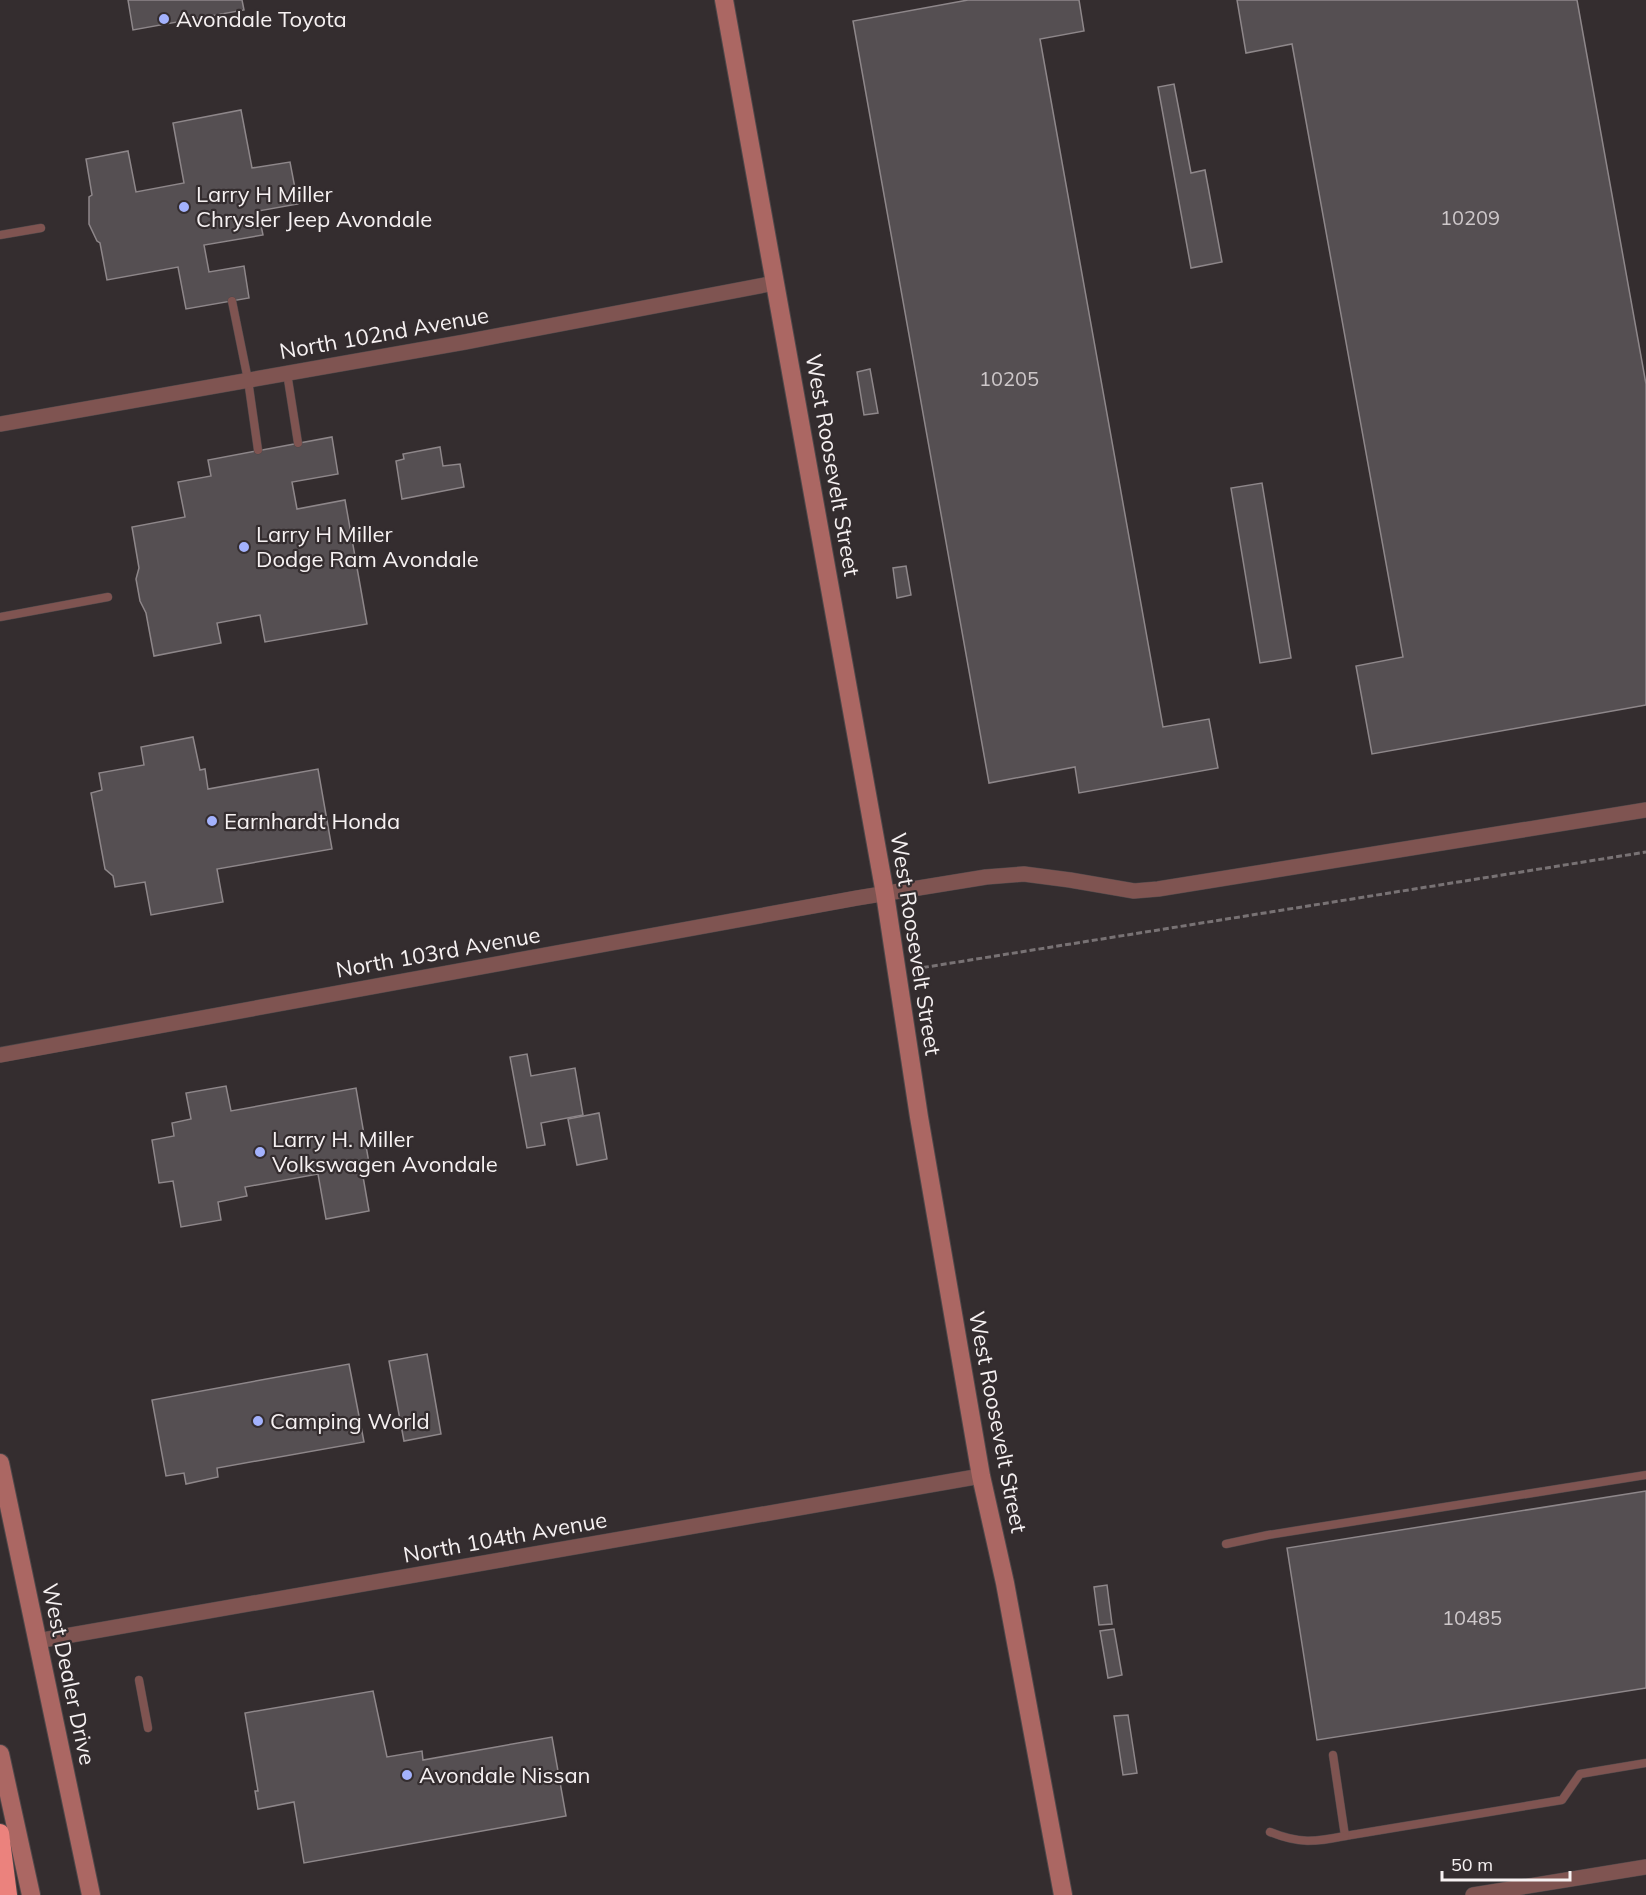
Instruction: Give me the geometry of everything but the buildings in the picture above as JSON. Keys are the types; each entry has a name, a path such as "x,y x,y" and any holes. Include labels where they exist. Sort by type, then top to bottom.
{"highway":[{"path":"0,1833 8,1895"}],"street":[{"name":"West Roosevelt Street","path":"724,0 885,894 919,1117 981,1476 1005,1583 1063,1895"},
{"name":"North 102nd Avenue","path":"0,424 465,342 775,283"},
{"name":"North 103rd Avenue","path":"0,1055 986,877 1024,874 1134,891 1158,890 1646,810"},
{"name":"West Dealer Drive","path":"0,1464 91,1895"},
{"name":"North 104th Avenue","path":"37,1641 981,1476"},
{"path":"0,1754 31,1895"},
{"path":"1473,1895 1646,1867"}],"lane":[{"path":"0,236 41,228"},
{"path":"232,301 248,380 258,450"},
{"path":"287,373 298,443"},
{"path":"0,617 108,597"},
{"path":"1226,1544 1268,1535 1646,1475"},
{"path":"139,1680 148,1728"},
{"path":"1333,1755 1345,1836"},
{"path":"1270,1832 1296,1841 1323,1841 1562,1800 1580,1774 1646,1763"}],"path":[{"path":"897,971 1646,852"}],"place":[{"name":"Avondale Toyota","path":"164,19"},
{"name":"Larry H Miller Chrysler Jeep Avondale","path":"184,207"},
{"name":"Larry H Miller Dodge Ram Avondale","path":"244,547"},
{"name":"Earnhardt Honda","path":"212,821"},
{"name":"Larry H. Miller Volkswagen Avondale","path":"260,1152"},
{"name":"Camping World","path":"258,1421"},
{"name":"Avondale Nissan","path":"407,1775"}]}
